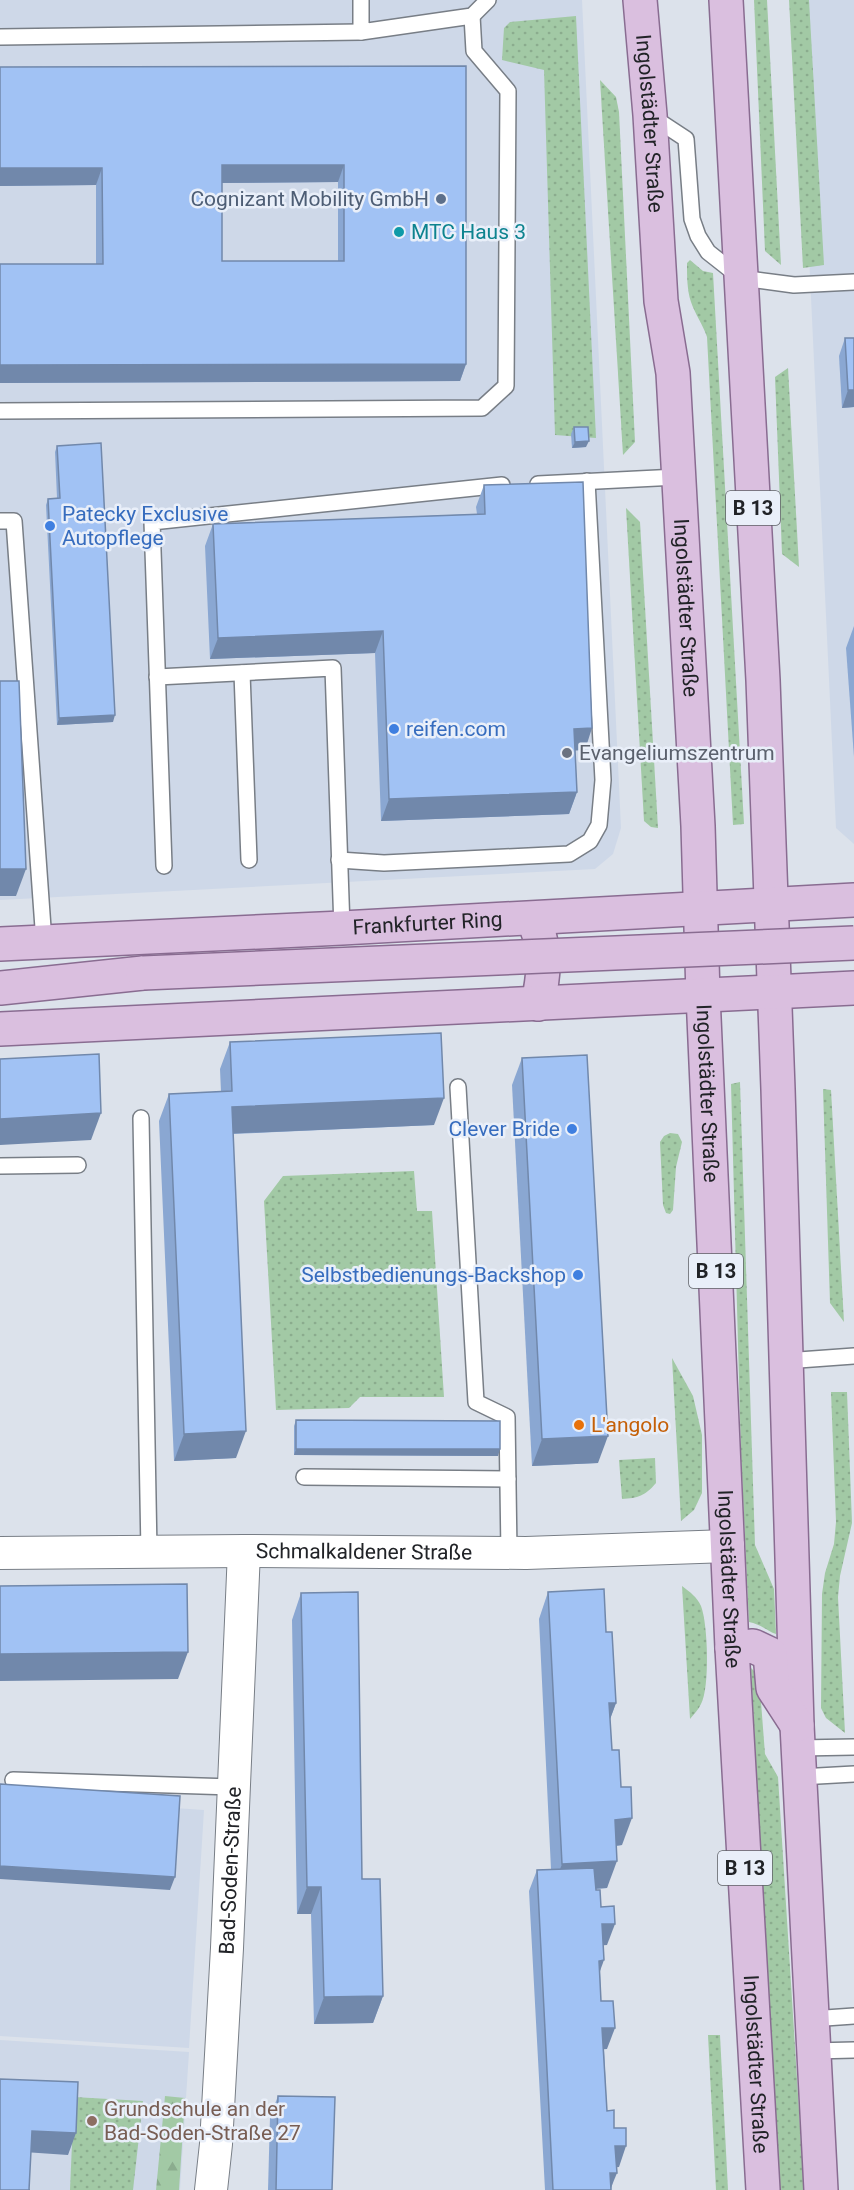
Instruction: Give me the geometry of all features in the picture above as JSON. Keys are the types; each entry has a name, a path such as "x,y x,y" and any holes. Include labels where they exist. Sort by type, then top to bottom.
{"main road":[{"name":"Ingolstädter Straße","path":"640,0 650,115 661,301 673,373 701,908 732,1648 763,2190"},
{"name":"B 13","path":"723,2 763,680 798,1750 821,2190"},
{"name":"Frankfurter Ring","path":"0,944 854,900"},
{"path":"532,917 542,942 544,973 538,1004"},
{"name":"Frankfurter Ring","path":"0,976 143,973 854,943"},
{"name":"Frankfurter Ring","path":"0,988 143,973"},
{"path":"0,1029 854,988"},
{"path":"732,1648 753,1646 770,1654 773,1688 798,1750"}],"street":[{"name":"Schmalkaldener Straße","path":"0,1554 244,1551 509,1553 728,1546"},
{"name":"Bad-Soden-Straße","path":"211,2190 216,2144 226,1959 244,1551"}],"lane":[{"path":"361,0 361,32"},
{"path":"0,37 361,32 472,16 488,0"},
{"path":"0,411 482,408 506,386 508,92 474,51 472,16"},
{"path":"650,115 686,139 692,219 698,236 708,252 741,278 794,285 854,282"},
{"path":"164,866 152,522 478,487 677,477"},
{"path":"339,860 384,863 569,854 590,841 599,825 603,780 587,481"},
{"path":"0,521 15,521 44,942"},
{"path":"157,676 333,668 342,928"},
{"path":"242,673 249,860"},
{"path":"458,1087 476,1402 507,1417 509,1553"},
{"path":"141,1118 149,1552"},
{"path":"0,1166 78,1165"},
{"path":"785,1361 854,1356"},
{"path":"304,1477 508,1479"},
{"path":"798,1750 854,1747"},
{"path":"798,1750 854,1774"},
{"path":"13,1780 232,1787"},
{"path":"811,2019 854,2016"},
{"path":"813,2051 854,2050"}],"shaded area":[{"path":"0,0 582,0 621,828 613,854 595,869 0,900"},
{"path":"797,0 854,0 854,844 836,828"},
{"path":"0,1796 204,1810 189,2048 0,2036"},
{"name":"Grundschule an der Bad-Soden-Straße 27","path":"0,2040 189,2052 180,2190 0,2190"}],"green space":[{"path":"754,0 767,0 781,265 765,251"},
{"path":"789,0 809,0 824,265 803,268"},
{"path":"576,16 596,438 555,435 544,70 502,60 504,28 510,22"},
{"path":"600,80 616,97 619,112 635,442 623,455"},
{"path":"690,260 703,271 713,273 744,824 733,825 707,337 690,297 687,263"},
{"path":"788,368 799,567 782,554 775,377"},
{"path":"626,508 640,522 658,828 651,827 644,821"},
{"path":"740,1082 755,1545 774,1589 776,1634 749,1622 741,1455 731,1084"},
{"path":"823,1089 831,1090 844,1322 830,1303"},
{"path":"670,1133 678,1134 682,1142 676,1167 673,1210 670,1214 666,1213 663,1205 660,1142"},
{"path":"414,1171 417,1211 432,1211 444,1397 360,1397 349,1408 276,1410 264,1201 283,1176"},
{"path":"672,1358 693,1396 702,1435 702,1493 694,1510 681,1521"},
{"path":"831,1392 847,1392 852,1523 840,1576 838,1597 845,1733 826,1718 821,1708 822,1594 825,1573 834,1544 836,1522"},
{"path":"655,1458 656,1483 641,1495 622,1499 619,1460"},
{"path":"682,1586 695,1597 701,1606 706,1641 707,1671 704,1696 699,1708 690,1719"},
{"path":"751,1668 759,1676 765,1754 778,1777 804,2190 778,2190"},
{"path":"708,2035 720,2035 728,2190 716,2190"},
{"path":"165,2096 185,2098 179,2190 156,2190"},
{"path":"74,2097 143,2101 133,2190 70,2190"}],"building":[{"name":"MTC Haus 3","path":"466,66 466,364 0,365 0,264 103,264 102,168 0,168 0,67","holes":["222,165 344,165 344,261 222,261"]},
{"path":"845,338 854,338 854,390 848,390"},
{"path":"574,427 588,427 589,441 575,442"},
{"path":"101,443 115,715 59,718 48,499 60,498 57,446"},
{"path":"583,482 592,728 574,729 577,792 389,799 383,631 218,638 213,524 485,514 484,485"},
{"path":"0,681 19,681 26,869 0,869"},
{"path":"441,1033 444,1098 232,1107 246,1431 184,1434 169,1094 232,1091 230,1042"},
{"path":"99,1054 101,1113 0,1119 0,1059"},
{"path":"587,1055 608,1436 542,1439 522,1058"},
{"path":"296,1420 500,1421 500,1449 296,1449"},
{"path":"187,1584 188,1652 0,1654 0,1586"},
{"path":"604,1589 606,1632 612,1632 616,1703 609,1703 612,1750 619,1750 621,1787 631,1787 632,1818 615,1820 617,1861 562,1864 548,1592"},
{"path":"358,1592 362,1879 380,1879 383,1996 324,1997 321,1887 307,1887 301,1593"},
{"path":"0,1784 180,1796 175,1877 0,1866"},
{"path":"594,1868 596,1890 600,1890 601,1907 614,1906 615,1924 602,1924 604,1960 599,1961 601,2001 613,2001 615,2028 602,2028 607,2111 614,2110 614,2128 626,2128 626,2146 615,2146 617,2173 610,2173 611,2190 553,2190 537,1870"},
{"path":"0,2079 78,2082 76,2133 32,2131 29,2190 0,2190"},
{"path":"278,2096 335,2097 332,2190 276,2190"}],"place":[{"name":"Cognizant Mobility GmbH","path":"441,199"},
{"name":"MTC Haus 3","path":"399,232"},
{"name":"Patecky Exclusive Autopflege","path":"50,526"},
{"name":"reifen.com","path":"394,729"},
{"name":"Evangeliumszentrum","path":"567,753"},
{"name":"Clever Bride","path":"572,1129"},
{"name":"Selbstbedienungs-Backshop","path":"578,1275"},
{"name":"L'angolo","path":"579,1425"},
{"name":"Grundschule an der Bad-Soden-Straße 27","path":"92,2121"}]}
